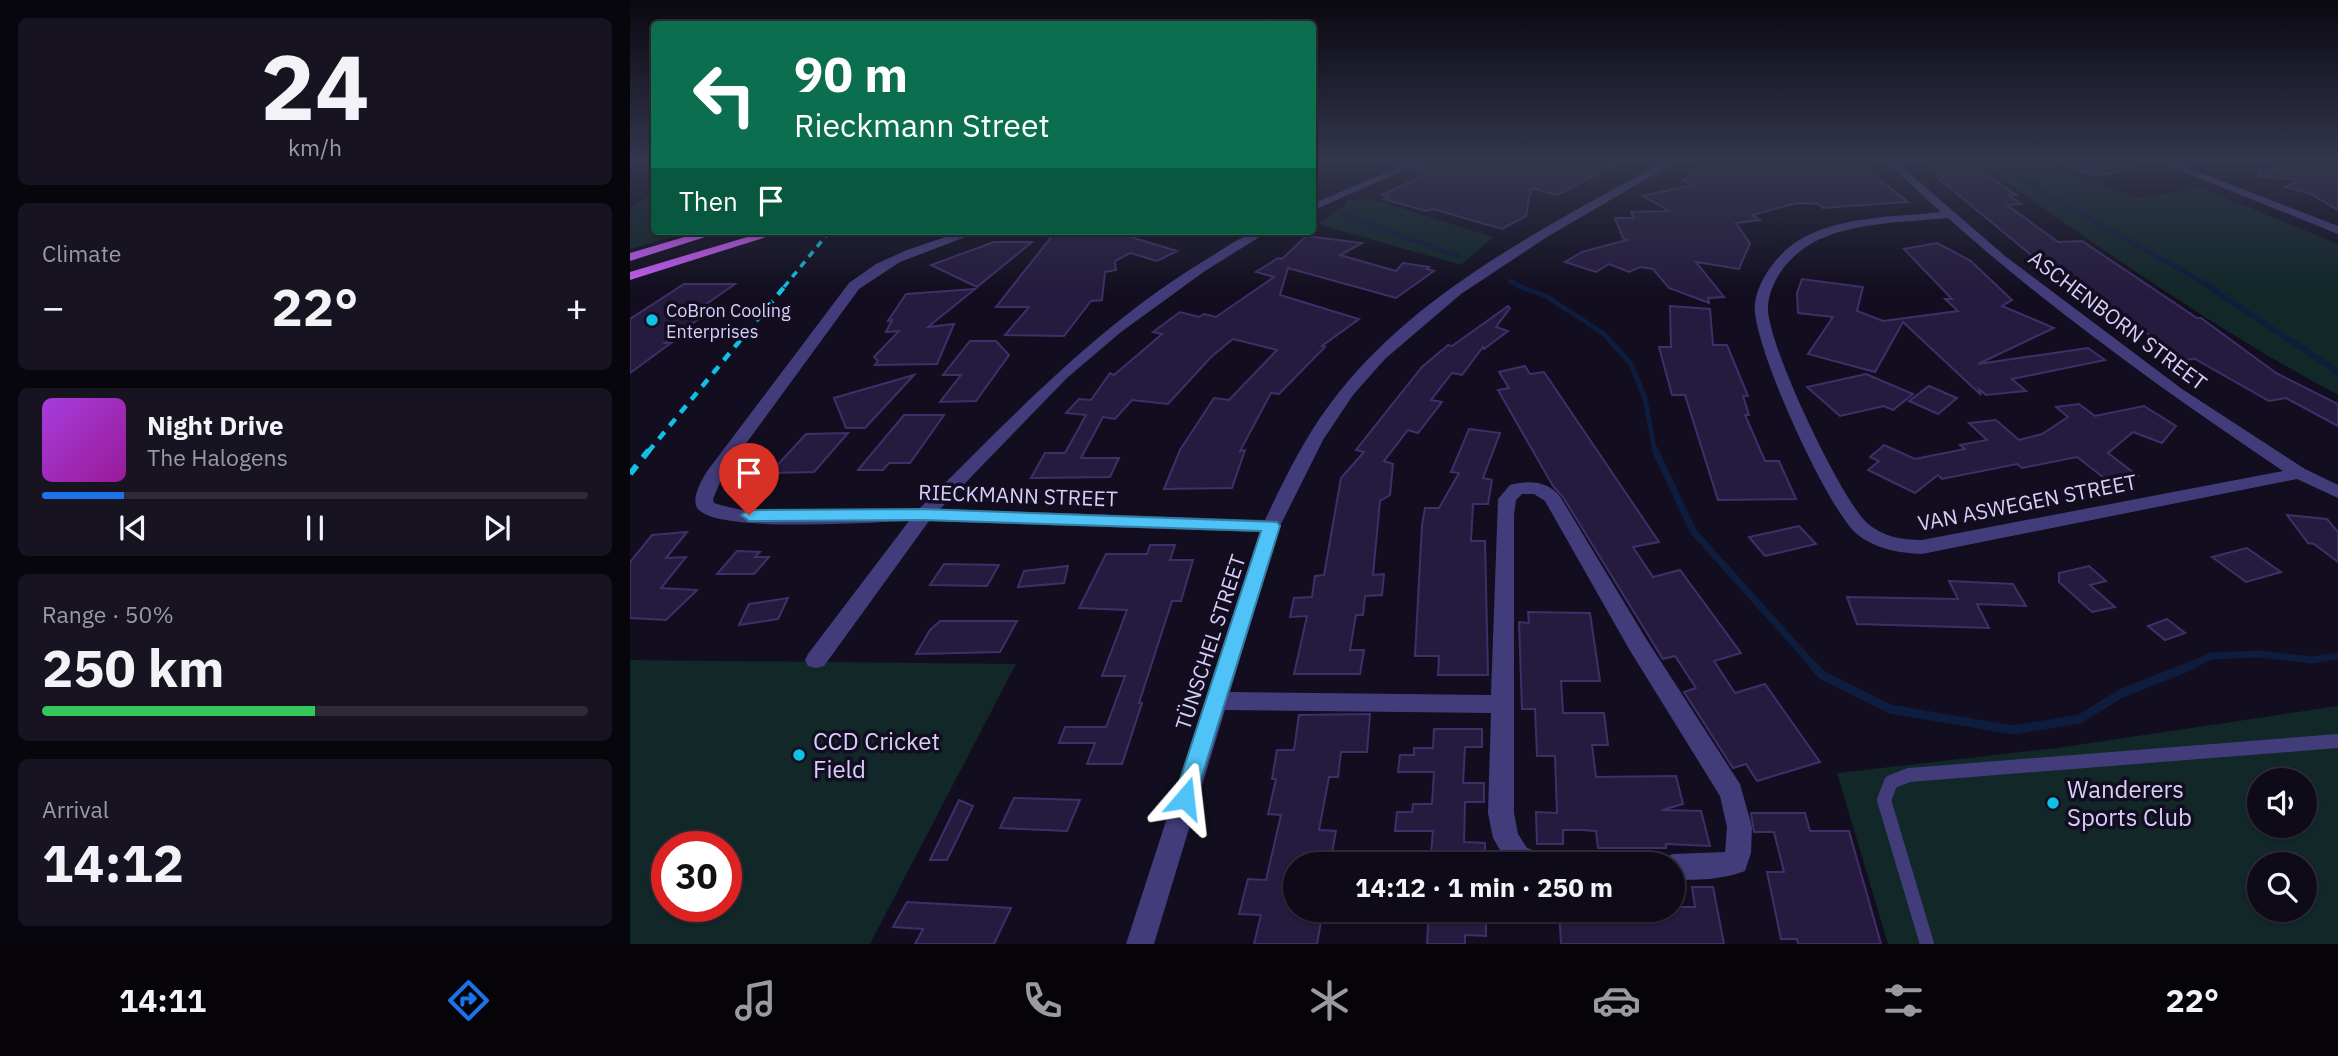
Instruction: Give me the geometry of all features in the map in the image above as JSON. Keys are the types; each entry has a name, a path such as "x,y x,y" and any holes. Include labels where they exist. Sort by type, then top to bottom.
{"main road":[{"path":"630,257 704,235"},
{"path":"630,276 766,235"}],"street":[{"name":"TÜNSCHEL STREET","path":"1140,944 1271,526 1296,472 1326,420 1348,391 1406,333 1521,249 1598,204"},
{"name":"ASCHENBORN STREET","path":"1940,204 2001,259 2176,392 2299,473 2338,492"},
{"path":"2272,204 2338,230"},
{"name":"VAN ASWEGEN STREET","path":"1951,214 1862,226 1816,236 1799,246 1782,263 1768,284 1761,311 1773,352 1842,503 1858,526 1887,543 1922,547 2299,473"},
{"name":"RIECKMANN STREET","path":"964,235 888,263 869,272 854,286 714,474 704,499 706,507 730,514 923,515 1271,526"},
{"path":"816,660 923,515 1062,375 1116,329 1201,268 1256,235"},
{"path":"1515,852 1506,838 1501,813 1507,499 1516,489 1529,487 1543,489 1552,498 1637,643 1731,792 1737,810 1741,843 1736,862 1715,867 1685,867"},
{"path":"1215,701 1504,704"}],"lane":[{"path":"1927,944 1884,800 1891,782 1909,775 2338,741"}],"green space":[{"path":"636,204 651,204 651,235 679,235 630,249 630,208"},
{"path":"1388,204 1493,237 1461,265 1317,224 1344,206"},
{"path":"2039,204 2240,204 2338,244 2338,395 2198,313"},
{"name":"CCD Cricket Field","path":"630,660 1016,664 870,944 630,944"},
{"name":"Wanderers Sports Club","path":"2338,706 2338,944 1888,944 1837,773 2057,748"}],"building":[{"path":"1402,204 1528,204 1526,216 1502,229 1433,209 1426,211"},
{"path":"1657,204 1793,204 1752,215 1760,220 1736,223 1750,243 1739,269 1696,262 1724,297 1708,298 1709,303 1669,288 1653,269 1640,267 1629,272 1609,264 1596,272 1565,262 1582,252 1627,240 1623,238 1615,218 1634,218 1631,212 1669,211"},
{"path":"1819,204 1879,204 1823,208"},
{"path":"1969,204 2020,204 2007,205 2058,242 2082,241 2197,318 2201,318 2276,373 2338,404 2338,426 2286,398 2269,401 2195,359 2182,360 2102,299 2098,300 2065,274 2060,275 2031,255"},
{"path":"1053,235 1124,235 1177,251 1157,261 1130,253 1115,261 1116,270 1105,272 1102,300 1091,301 1064,336 1005,335 1029,307 996,307"},
{"path":"1306,236 1362,243 1340,255 1396,271 1403,263 1429,267 1427,269 1434,271 1396,298 1288,268 1280,295 1359,319 1322,346 1325,347 1279,394 1271,393 1240,451 1245,450 1232,488 1164,489 1180,450 1214,398 1229,400 1277,350 1233,339 1211,357 1168,404 1132,400 1115,419 1103,417 1081,458 1119,458 1110,477 1031,478 1045,453 1065,453 1086,415 1066,413 1079,399 1091,400 1110,373 1114,375 1162,334 1153,332 1180,312 1199,317 1204,314 1216,317 1274,277 1256,272 1278,258 1282,259"},
{"path":"994,242 1032,242 977,287 931,265"},
{"path":"1937,243 1971,261 2012,300 2002,306 2054,328 1978,364 2088,348 2105,360 2012,379 2026,391 1986,395 1979,389 1981,395 1903,322 1875,372 1808,354 1833,317 1798,313 1797,293 1802,279 1863,287 1857,311 1883,321 1958,311 1945,299 1952,299 1904,249"},
{"path":"684,284 735,284 705,305 717,306 665,343 671,343 630,373 630,319"},
{"path":"975,289 928,327 954,324 937,364 875,365 878,361 874,357 899,331 886,332 892,320 888,321 906,294"},
{"path":"1508,306 1510,308 1496,327 1508,331 1484,349 1483,347 1462,375 1452,373 1431,400 1442,402 1418,433 1408,430 1384,461 1393,464 1390,495 1380,501 1373,575 1384,574 1382,595 1365,596 1363,615 1356,615 1350,650 1364,650 1360,674 1294,674 1307,616 1290,617 1294,598 1312,597 1315,576 1324,575 1341,478 1364,452 1356,450 1422,367 1448,345 1452,346"},
{"path":"1670,306 1710,309 1713,345 1727,345 1748,396 1743,396 1749,415 1745,415 1765,461 1779,461 1796,499 1718,500 1685,395 1672,395 1659,347 1671,347"},
{"path":"970,341 996,341 1009,355 976,401 940,402 961,375 943,375"},
{"path":"1525,366 1530,374 1544,372 1659,542 1633,547 1653,577 1680,570 1741,653 1714,661 1735,693 1765,684 1820,762 1757,781 1746,764 1733,768 1684,692 1696,688 1675,656 1663,659 1563,497 1553,486 1498,390 1509,388 1499,372"},
{"path":"1866,374 1913,394 1893,410 1884,406 1840,416 1807,387"},
{"path":"914,375 865,428 846,428 834,398"},
{"path":"1929,386 1957,398 1938,414 1909,401"},
{"path":"2079,404 2095,416 2144,406 2176,426 2162,443 2133,432 2108,453 2138,476 2108,481 2077,457 2022,468 2017,464 1942,479 1938,475 1915,493 1868,470 1879,461 1870,457 1884,445 1915,459 1965,449 1960,445 1987,440 1969,423 1996,420 2019,440 2042,434 2068,417 2056,407"},
{"path":"904,415 944,415 910,463 889,463 883,470 858,470"},
{"path":"1469,429 1500,433 1483,478 1492,480 1488,504 1473,504 1471,541 1485,541 1488,675 1438,675 1439,656 1415,656 1422,525 1425,508 1439,508 1459,473 1451,472"},
{"path":"848,433 814,472 770,473 806,434"},
{"path":"2287,515 2327,519 2338,532 2338,562 2314,544 2308,543"},
{"path":"1799,526 1816,544 1765,556 1749,537"},
{"path":"687,532 666,558 686,557 661,588 697,590 666,620 630,618 630,562 652,535"},
{"path":"1150,545 1175,545 1170,560 1193,560 1181,601 1172,601 1122,764 1087,764 1095,743 1059,743 1065,727 1106,727 1125,676 1102,676 1127,610 1079,608 1106,554 1147,554"},
{"path":"2247,548 2281,572 2246,582 2212,557"},
{"path":"737,551 760,552 755,557 769,557 754,574 717,574"},
{"path":"944,564 999,565 987,586 930,585"},
{"path":"1068,566 1064,583 1018,587 1024,571"},
{"path":"2089,566 2106,581 2090,585 2115,607 2092,612 2059,582 2059,573"},
{"path":"1949,581 2013,584 2026,606 1977,604 1989,628 1857,624 1847,597 1958,599"},
{"path":"788,598 778,619 739,625 749,604"},
{"path":"1528,612 1590,613 1600,681 1561,681 1563,713 1604,713 1608,745 1592,745 1596,777 1676,776 1683,804 1662,810 1701,811 1710,846 1666,844 1666,848 1598,848 1596,831 1582,830 1563,830 1563,844 1537,844 1536,812 1557,813 1555,756 1537,756 1535,709 1522,709 1519,622 1529,623"},
{"path":"2167,619 2185,633 2165,640 2148,626"},
{"path":"940,621 1017,621 1000,652 916,654 930,630"},
{"path":"1370,714 1367,752 1341,752 1338,777 1329,777 1319,830 1336,831 1332,852 1283,852 1283,922 1321,922 1317,944 1254,944 1261,915 1239,914 1248,879 1266,880 1281,815 1268,814 1276,779 1272,779 1277,750 1294,750 1299,715"},
{"path":"1434,729 1482,729 1482,747 1465,747 1463,783 1484,783 1484,802 1465,802 1464,842 1485,843 1485,852 1431,852 1433,831 1395,831 1397,812 1412,812 1413,804 1432,804 1434,772 1398,772 1400,755 1414,755 1414,748 1433,748"},
{"path":"1014,798 1080,800 1067,831 1000,828"},
{"path":"959,800 973,806 947,860 930,860"},
{"path":"1751,813 1805,813 1810,831 1849,831 1881,944 1798,944 1797,939 1781,939 1767,872 1784,872 1774,832 1754,832"},
{"path":"1692,887 1713,887 1724,944 1561,944 1560,922 1685,922 1685,907 1695,907"},
{"path":"907,902 1011,908 994,944 915,944 923,929 893,927"},
{"path":"1428,922 1486,922 1486,936 1465,935 1465,944 1427,944"}],"waterway":[{"path":"2064,204 2211,287"},
{"path":"1340,214 1458,256"},
{"path":"1510,281 1521,287"},
{"path":"1518,286 1546,296 1604,334 1631,364 1645,398 1655,452"},
{"path":"2208,286 2338,372"},
{"path":"1655,450 1693,531 1814,666"},
{"path":"2190,666 2211,656 2259,654 2312,660 2338,656"},
{"path":"1813,665 1822,675 1890,709 2013,730 2080,719 2120,694 2193,665"}],"railway":[{"path":"784,287 827,235"},
{"path":"648,452 785,286"},
{"path":"630,474 649,450"}],"place":[{"name":"CoBron Cooling Enterprises","path":"652,320"},
{"name":"CCD Cricket Field","path":"799,755"},
{"name":"Wanderers Sports Club","path":"2053,803"}],"route":[{"path":"749,515 923,515 1271,526 1185,798"}]}
